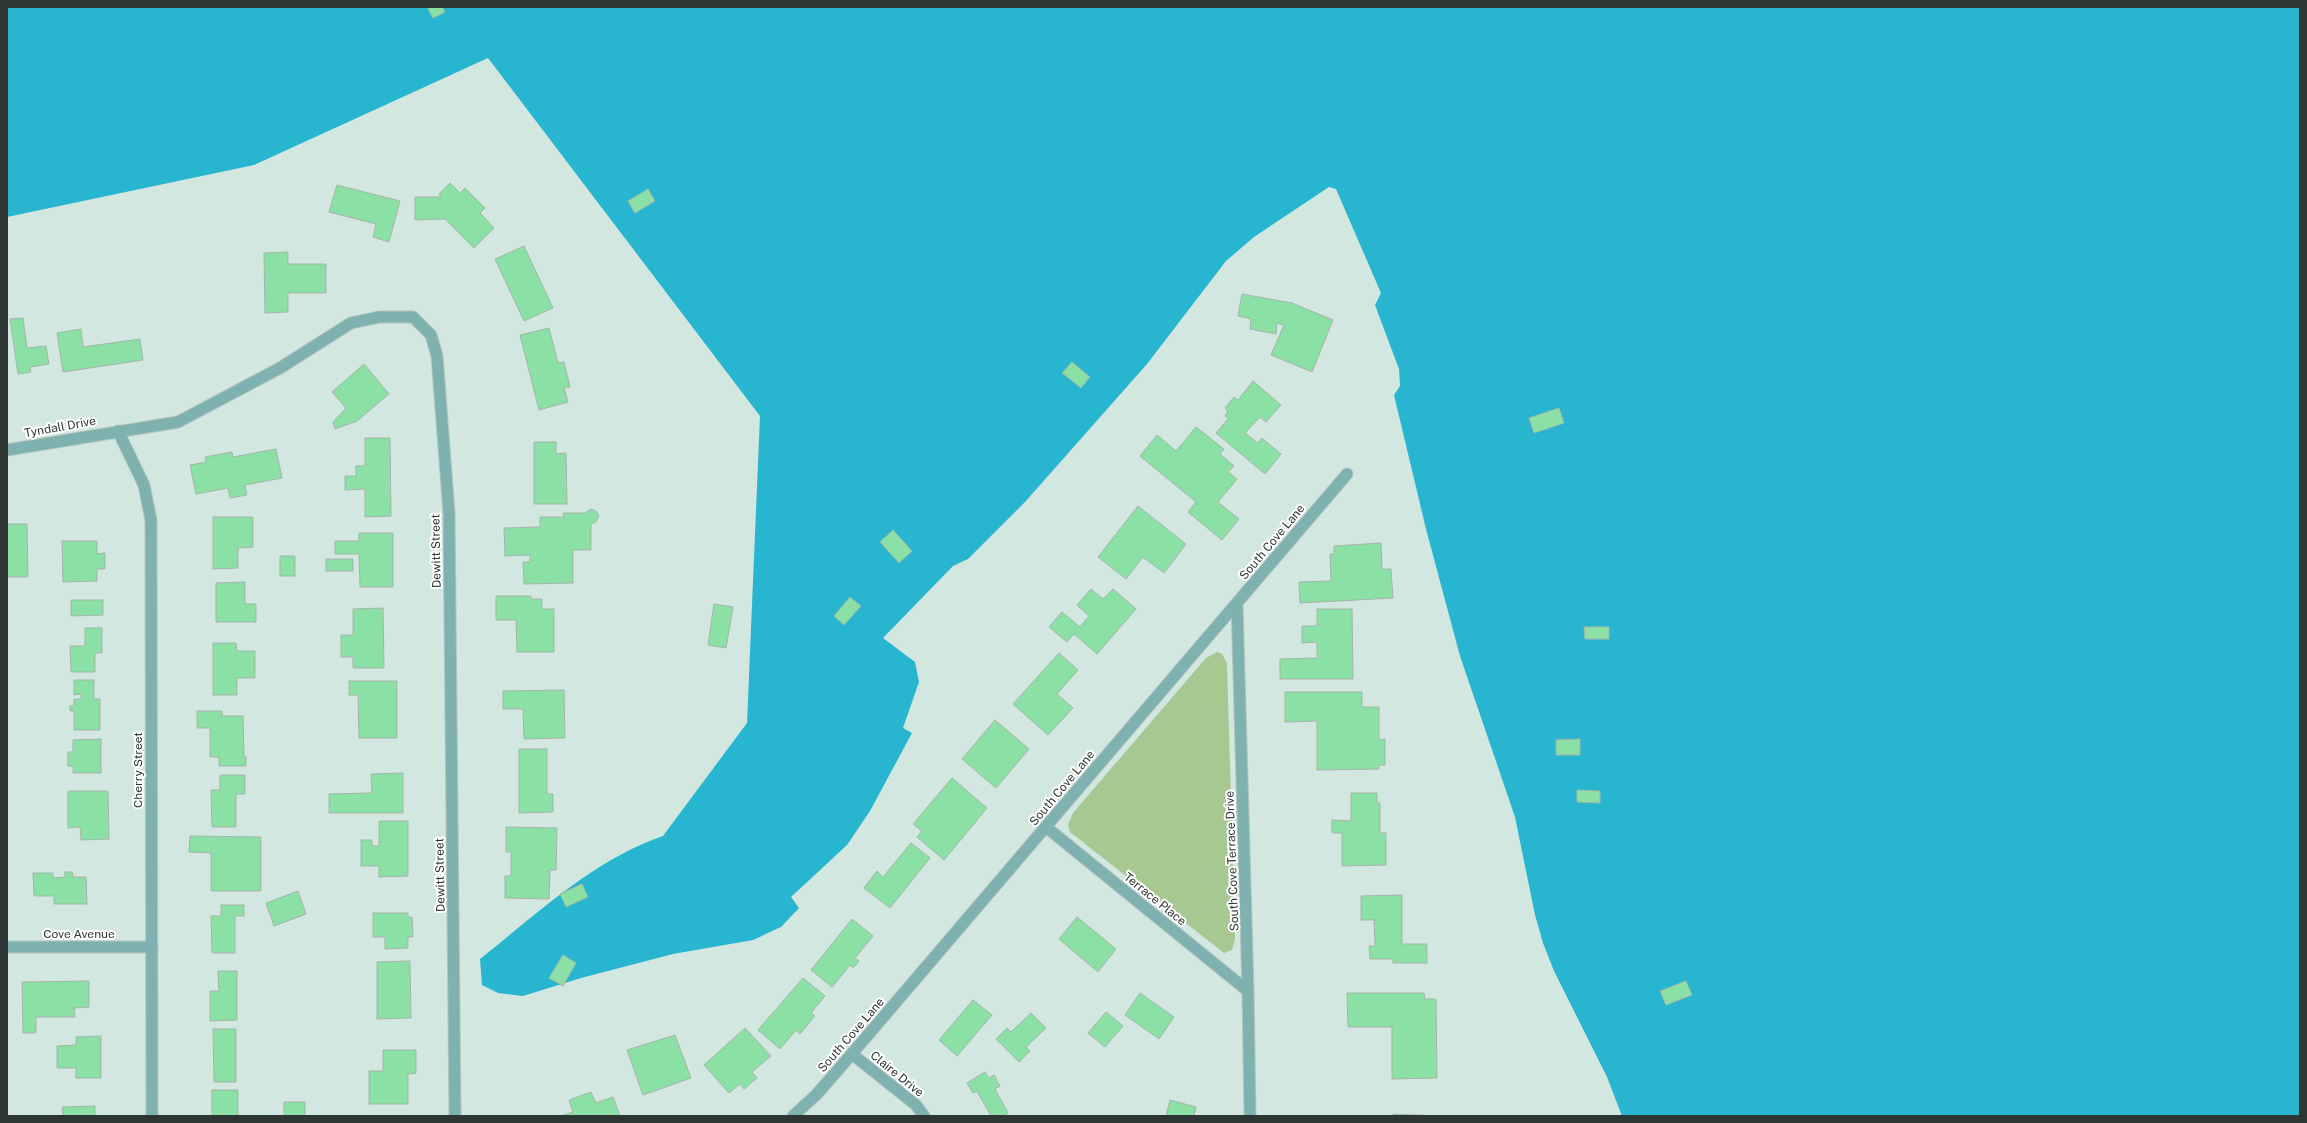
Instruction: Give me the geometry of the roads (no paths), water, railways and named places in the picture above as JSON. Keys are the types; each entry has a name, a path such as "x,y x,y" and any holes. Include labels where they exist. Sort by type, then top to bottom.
{"street":[{"name":"Dewitt Street","path":"118,431 178,422 280,368 351,323 379,317 413,317 431,335 437,356 449,513 455,1116"},
{"name":"Tyndall Drive","path":"7,450 118,431"},
{"name":"Cherry Street","path":"118,431 144,485 151,520 152,1116"},
{"name":"South Cove Lane","path":"793,1116 816,1095 852,1054 1347,474"},
{"name":"South Cove Terrace Drive","path":"1237,604 1250,1116"},
{"name":"Terrace Place","path":"1046,827 1248,991"},
{"name":"Cove Avenue","path":"7,947 152,947"},
{"name":"Claire Drive","path":"852,1054 916,1105 924,1116"}],"water":[{"path":"7,7 2300,7 2300,1116 1622,1116 1607,1077 1554,971 1543,943 1535,915 1515,817 1460,656 1426,529 1394,395 1400,386 1399,369 1375,305 1381,293 1336,189 1329,187 1254,237 1226,261 1147,364 1025,502 968,559 953,566 883,638 915,662 919,682 903,728 912,733 870,811 847,845 791,897 799,908 781,927 753,940 673,954 581,978 523,996 498,993 482,985 480,959 544,907 589,874 637,846 663,836 747,723 760,416 488,58 254,165 7,217"}]}
